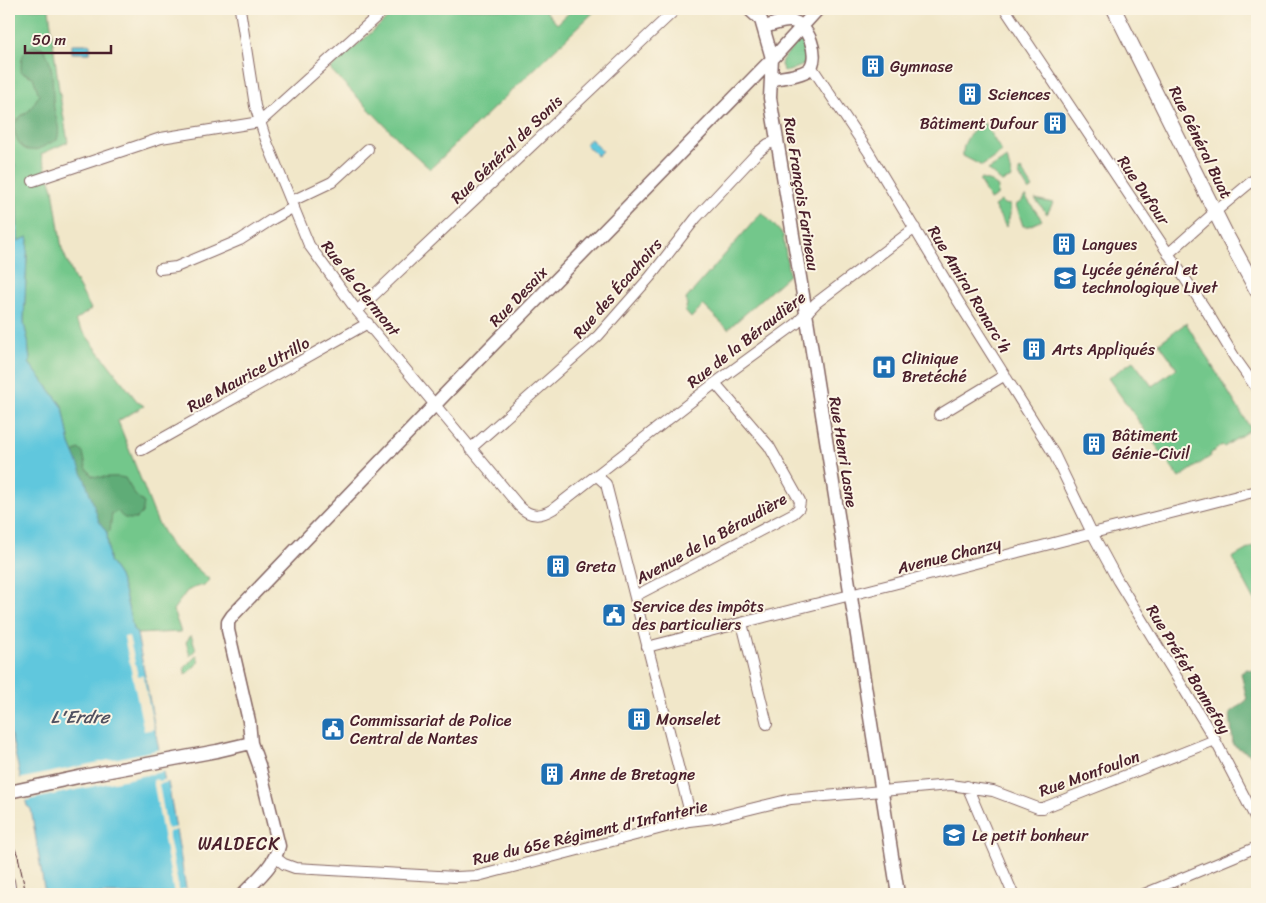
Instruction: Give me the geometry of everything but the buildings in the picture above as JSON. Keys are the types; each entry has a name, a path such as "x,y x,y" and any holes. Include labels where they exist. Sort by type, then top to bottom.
{"main road":[{"name":"Rue Général Buat","path":"1114,9 1257,291"}],"street":[{"name":"Rue de Clermont","path":"240,9 255,106 309,245 368,324 470,449"},
{"path":"33,181 161,138 260,122 385,9"},
{"name":"Rue Général de Sonis","path":"358,311 676,9"},
{"name":"Rue Desaix","path":"276,858 280,846 279,841 260,765 251,743 249,721 228,630 228,622 818,9"},
{"name":"Rue Dufour","path":"1005,9 1257,389"},
{"path":"757,15 796,23 811,39 813,58 811,66 803,72 771,79"},
{"name":"Rue François Farineau","path":"757,15 772,58 770,98 806,313"},
{"name":"Rue Amiral Ronarc'h","path":"811,66 868,151 958,301 1054,454 1092,533"},
{"name":"Rue des Écachoirs","path":"470,449 598,336 650,277 696,218 757,154 768,144 778,141"},
{"path":"160,269 176,267 240,240 293,204 332,182 368,149"},
{"path":"1168,254 1257,177"},
{"name":"Rue de la Béraudière","path":"470,449 524,512 538,516 546,513 597,476 715,383 796,324 816,303 915,228"},
{"name":"Rue Henri Lasne","path":"806,313 898,894"},
{"name":"Rue Maurice Utrillo","path":"142,450 368,324"},
{"path":"939,415 1005,375"},
{"name":"Avenue de la Béraudière","path":"635,596 794,513 799,508 800,501 769,446 715,383"},
{"path":"597,476 606,484 689,809 689,821"},
{"name":"Avenue Chanzy","path":"647,647 1257,491"},
{"name":"Rue Préfet Bonnefoy","path":"1092,533 1118,581 1215,740 1257,821"},
{"path":"742,622 767,724"},
{"name":"Rue Monfoulon","path":"882,791 950,785 967,786 993,791 1038,808 1043,808 1215,740"},
{"path":"9,792 251,743"},
{"path":"967,786 1013,894"},
{"name":"Rue du 65e Régiment d'Infanterie","path":"276,858 284,864 295,868 456,878 478,876 689,821 714,818 791,799 882,791"},
{"path":"1144,894 1257,847"},
{"path":"243,894 269,868 276,858"},
{"path":"9,881 11,894"}],"green space":[{"path":"9,9 49,9 59,90 68,142 41,154 53,189 62,249 74,278 91,309 75,321 137,401 144,406 118,421 157,521 172,547 210,580 203,587 201,585 187,591 173,610 181,632 137,634 133,629 119,576 109,561 107,533 99,521 86,482 70,444 63,407 29,363 31,361 24,319 28,238 18,241 15,165 9,136"},
{"path":"398,9 513,9 516,11 519,9 544,9 557,24 573,9 597,9 430,169 330,69"},
{"path":"803,38 807,52 804,65 784,71 781,65 782,60"},
{"path":"33,46 42,47 49,61 58,132 57,140 40,148 27,150 20,144 13,125 30,110 39,95 33,77 21,72 24,54"},
{"path":"984,123 1002,152 982,166 963,156 963,150 969,136"},
{"path":"1007,158 1012,178 1002,182 988,170"},
{"path":"1021,169 1033,188 1029,191 1019,175"},
{"path":"979,180 991,182 998,187 997,196 990,200"},
{"path":"1025,196 1042,220 1029,226 1023,226 1016,205"},
{"path":"1035,199 1053,203 1047,214"},
{"path":"1001,201 1004,204 1010,205 1010,215 1006,227 994,206"},
{"path":"762,212 783,235 789,275 728,329 703,305 691,318 685,311 686,299"},
{"path":"1186,323 1251,429 1224,447 1222,445 1210,454 1211,456 1179,478 1108,378 1133,361 1152,386 1177,368 1159,343"},
{"path":"78,449 83,452 86,467 92,476 125,478 135,495 144,503 142,513 136,519 125,518 118,511 112,513 110,531 103,534 71,457"},
{"path":"1253,546 1257,553 1257,605 1232,558"},
{"path":"191,635 196,649 190,656 186,642"},
{"path":"197,655 199,662 186,675 184,668"},
{"path":"1247,669 1257,671 1257,758 1233,745 1230,713 1247,700 1241,673"}],"water":[{"path":"72,44 90,44 90,53 72,53"},
{"name":"L'Erdre","path":"9,136 15,165 18,241 28,237 24,319 31,361 29,363 63,407 70,444 86,482 99,521 107,533 109,561 119,576 133,629 137,634 165,782 168,782 187,894 45,894 31,809 27,806 9,727"},
{"path":"591,139 602,151 597,156 585,144"}],"pier":[{"path":"129,636 138,676 143,675 154,729 144,731 124,637"},
{"path":"161,749 166,771 24,801 19,779"},
{"path":"158,779 159,781 167,779 168,782 159,784 167,829 178,827 178,830 168,832 179,890 189,888 189,892 174,894 153,780"}],"tram line":[{"path":"9,835 18,856 26,894"}],"place":[{"name":"Gymnase","path":"873,66"},
{"name":"Sciences","path":"970,94"},
{"name":"Bâtiment Dufour","path":"1055,123"},
{"name":"Langues","path":"1064,244"},
{"name":"Lycée général et technologique Livet","path":"1065,278"},
{"name":"Arts Appliqués","path":"1034,349"},
{"name":"Clinique Bretéché","path":"884,367"},
{"name":"Bâtiment Génie-Civil","path":"1094,444"},
{"name":"Greta","path":"558,566"},
{"name":"Service des impôts des particuliers","path":"614,615"},
{"name":"Monselet","path":"639,719"},
{"name":"Commissariat de Police Central de Nantes","path":"333,729"},
{"name":"Anne de Bretagne","path":"552,774"},
{"name":"Le petit bonheur","path":"954,835"}],"district":[{"name":"WALDECK","path":"239,844"}]}
